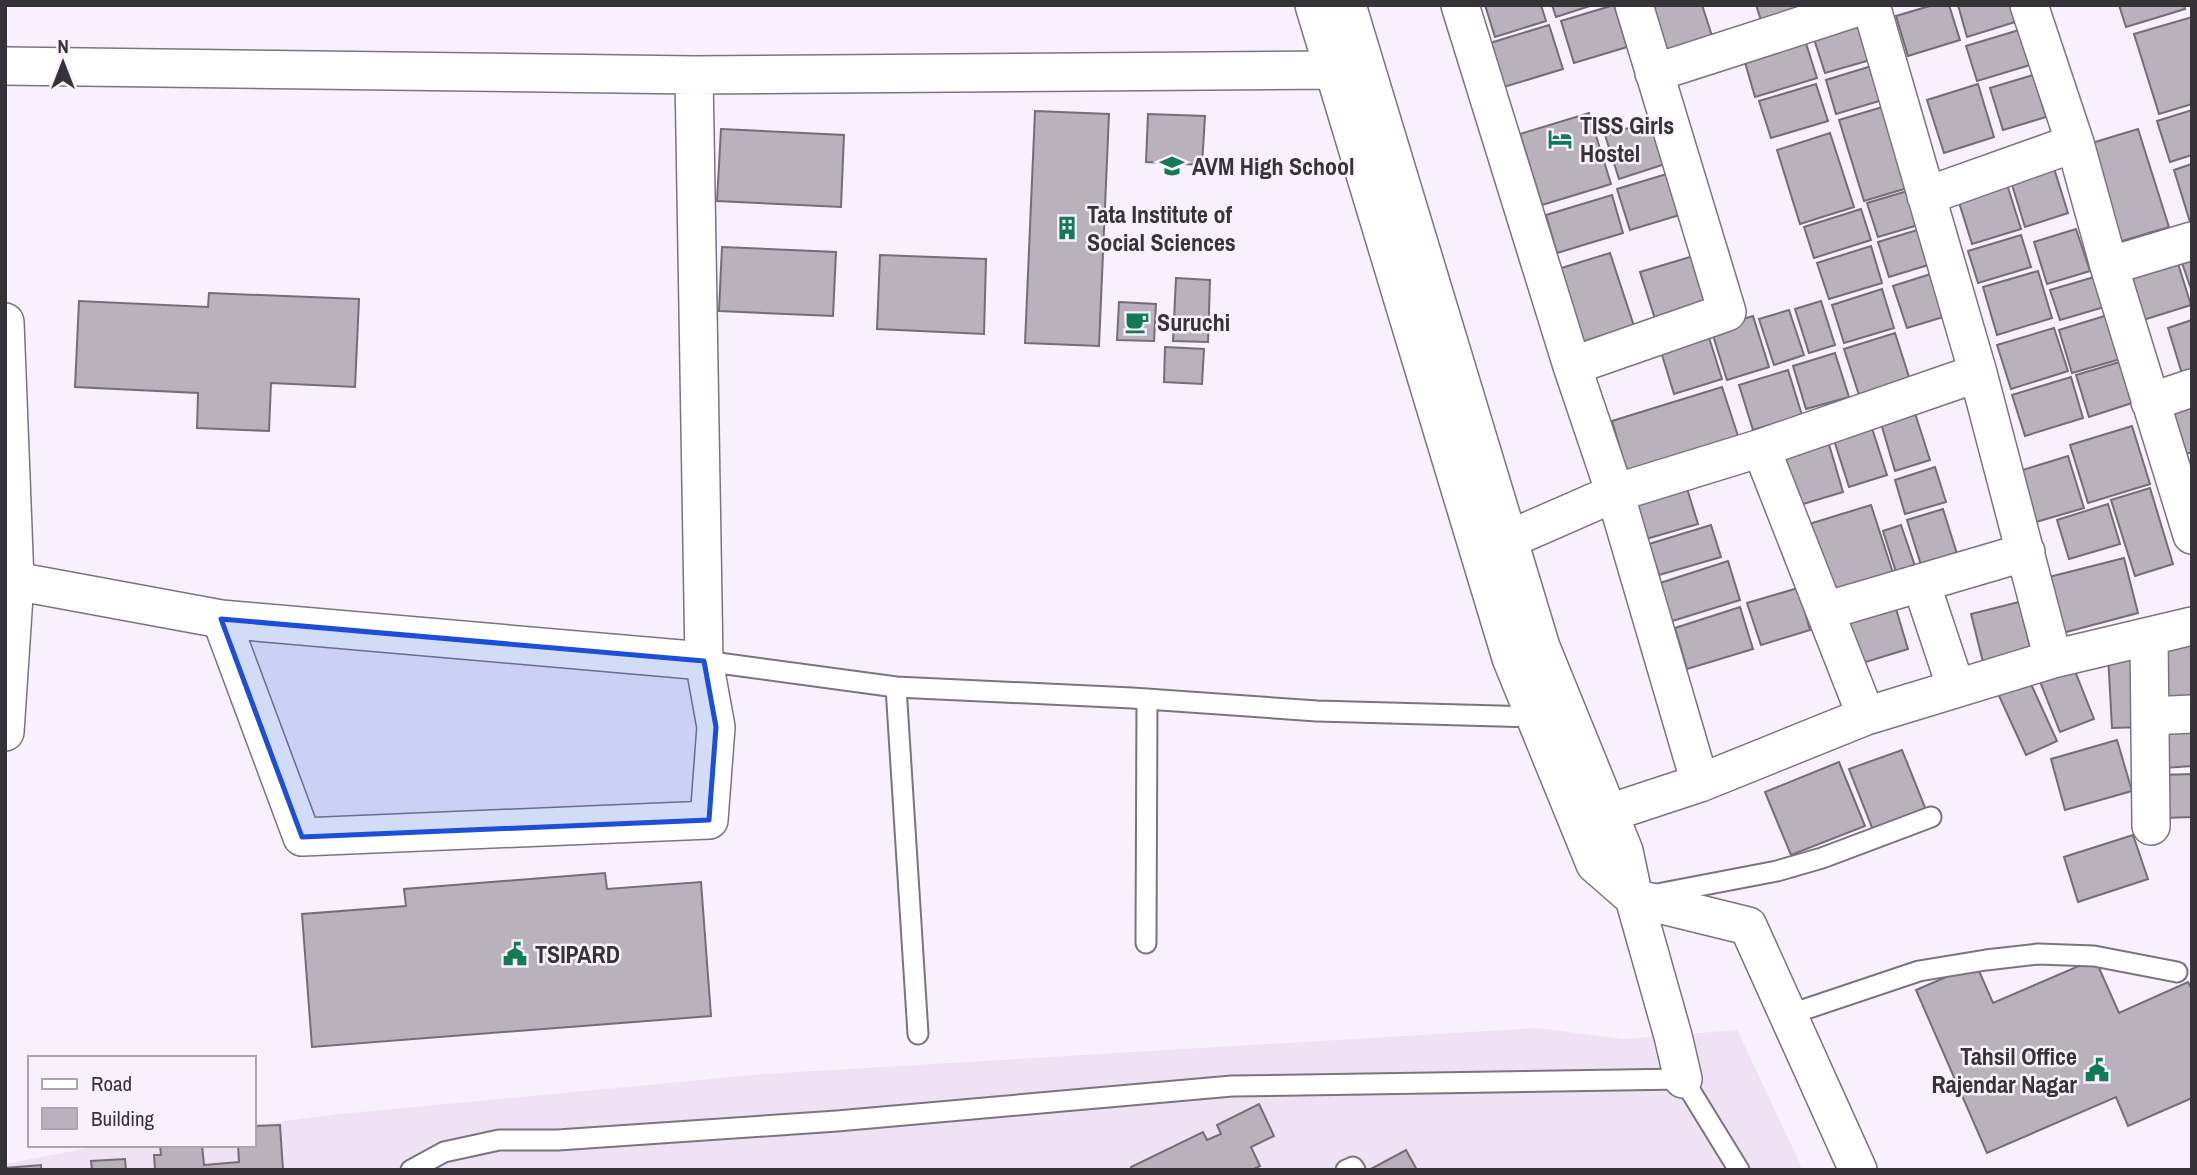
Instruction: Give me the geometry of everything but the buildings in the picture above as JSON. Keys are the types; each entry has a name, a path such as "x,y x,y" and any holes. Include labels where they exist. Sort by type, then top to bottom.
{"street":[{"path":"1460,5 1572,366 1615,493 1700,783"},
{"path":"1572,366 1727,312 1634,5"},
{"path":"1654,73 1865,5"},
{"path":"1871,5 1978,373 2053,659"},
{"path":"2029,5 2075,143 2109,266 2192,535"},
{"path":"1344,7 1348,66 1494,545 1541,647 1624,850 1634,898 1683,1080"},
{"path":"5,66 694,75 1348,66"},
{"path":"221,618 302,837 709,820 716,727 704,661 694,75"},
{"path":"1926,196 2075,143"},
{"path":"2109,266 2192,241"},
{"path":"5,322 15,581 5,732"},
{"path":"1494,545 1615,493 1761,448 1978,373"},
{"path":"2150,402 2192,388"},
{"path":"1761,448 1866,716"},
{"path":"1494,545 1511,658 1595,864 1634,898 1748,926 1858,1170"},
{"path":"1825,611 2026,552"},
{"path":"15,581 221,618 704,661"},
{"path":"1920,583 1956,688"},
{"path":"1609,813 1700,783 1866,716 2053,659 2192,626"},
{"path":"2149,636 2151,826"},
{"path":"2150,716 2192,714"}],"lane":[{"path":"704,661 896,687 1147,699 1317,711 1535,717"},
{"path":"896,687 918,1034"},
{"path":"1146,943 1147,699"},
{"path":"1634,898 1777,871 1822,858 1931,817"},
{"path":"1788,1015 1919,971 2038,954 2094,956 2177,972"},
{"path":"411,1170 444,1152 499,1140 558,1140 837,1121 1232,1086 1683,1080 1740,1170"},
{"path":"1346,1170 1353,1167 1354,1170"}],"highlighted area":[{"path":"221,619 704,661 716,727 709,820 302,837"}],"shaded area":[{"path":"1537,1028 1623,1039 1737,1030 1803,1170 5,1170 5,1164 94,1147 256,1147 256,1125 340,1114 764,1074"}],"place":[{"name":"TISS Girls Hostel","path":"1560,139"},
{"name":"AVM High School","path":"1172,166"},
{"name":"Tata Institute of Social Sciences","path":"1067,228"},
{"name":"Suruchi","path":"1137,322"},
{"name":"TSIPARD","path":"515,954"},
{"name":"Tahsil Office Rajendar Nagar","path":"2097,1070"}]}
